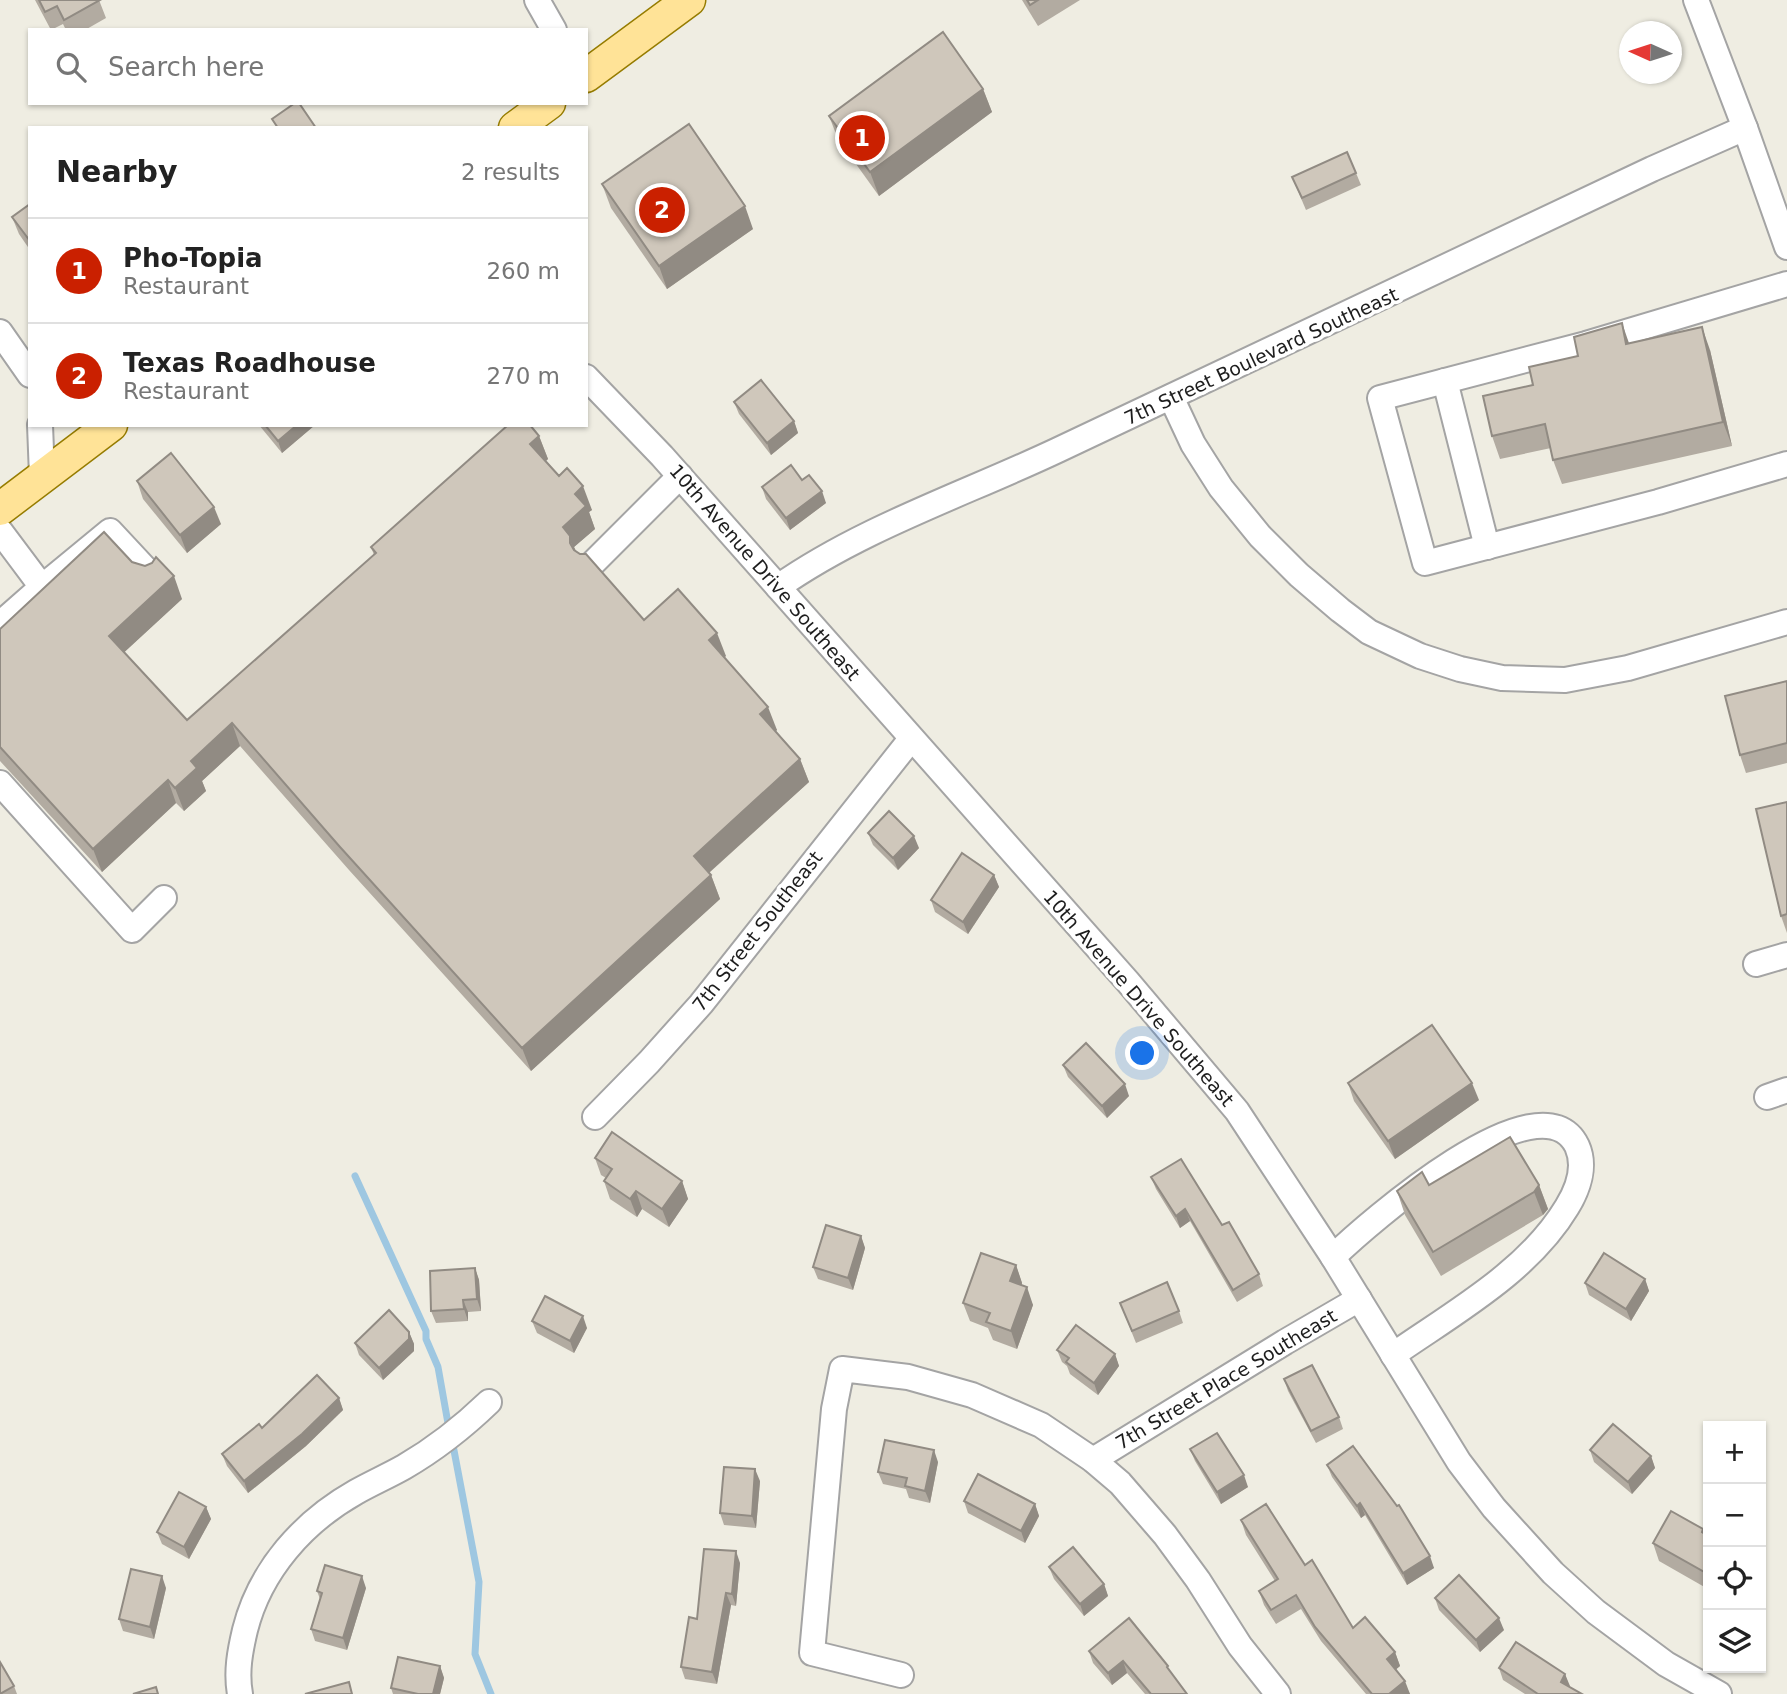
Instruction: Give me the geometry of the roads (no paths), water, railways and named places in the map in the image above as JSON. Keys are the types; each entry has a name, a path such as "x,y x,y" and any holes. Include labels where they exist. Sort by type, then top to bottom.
{"main road":[{"path":"588,74 689,0"},
{"path":"519,126 546,105"},
{"path":"0,509 107,427"}],"street":[{"path":"537,0 553,28"},
{"path":"1696,0 1787,247"},
{"name":"7th Street Boulevard Southeast","path":"778,587 841,548 1034,462 1745,128"},
{"path":"1787,284 1380,398 1425,563 1658,502 1787,464"},
{"path":"0,332 28,372"},
{"name":"10th Avenue Drive Southeast","path":"588,379 680,476 1129,982 1237,1111 1333,1257 1459,1462 1494,1508 1553,1573 1596,1612 1642,1648 1718,1694"},
{"path":"1445,381 1487,547"},
{"path":"1171,397 1193,444 1221,488 1260,536 1299,575 1369,632 1420,656 1460,669 1502,678 1565,680 1628,668 1787,622"},
{"path":"40,427 42,476"},
{"path":"593,563 680,476"},
{"path":"0,531 42,587"},
{"path":"0,624 110,531 150,575"},
{"name":"7th Street Southeast","path":"595,1117 701,1004 911,739"},
{"path":"0,783 132,930 163,898"},
{"path":"1756,964 1787,955"},
{"path":"1333,1257 1374,1220 1422,1184 1493,1139 1524,1128 1546,1125 1568,1134 1576,1144 1580,1156 1580,1176 1567,1207 1550,1231 1485,1290 1393,1354"},
{"name":"7th Street Place Southeast","path":"1093,1460 1359,1299"},
{"path":"901,1675 812,1653 834,1409 842,1369 908,1377 972,1395 1041,1426 1093,1460 1121,1483 1165,1535 1198,1580 1240,1646 1278,1694"},
{"path":"240,1694 239,1657 247,1622 276,1560 313,1522 334,1506 438,1446 489,1402"}],"waterway":[{"path":"355,1176 426,1331 426,1339 438,1367 449,1429"},
{"path":"452,1440 479,1582 475,1654 491,1694"}],"place":[{"name":"Pho-Topia","path":"862,138"},
{"name":"Texas Roadhouse","path":"662,210"}]}
